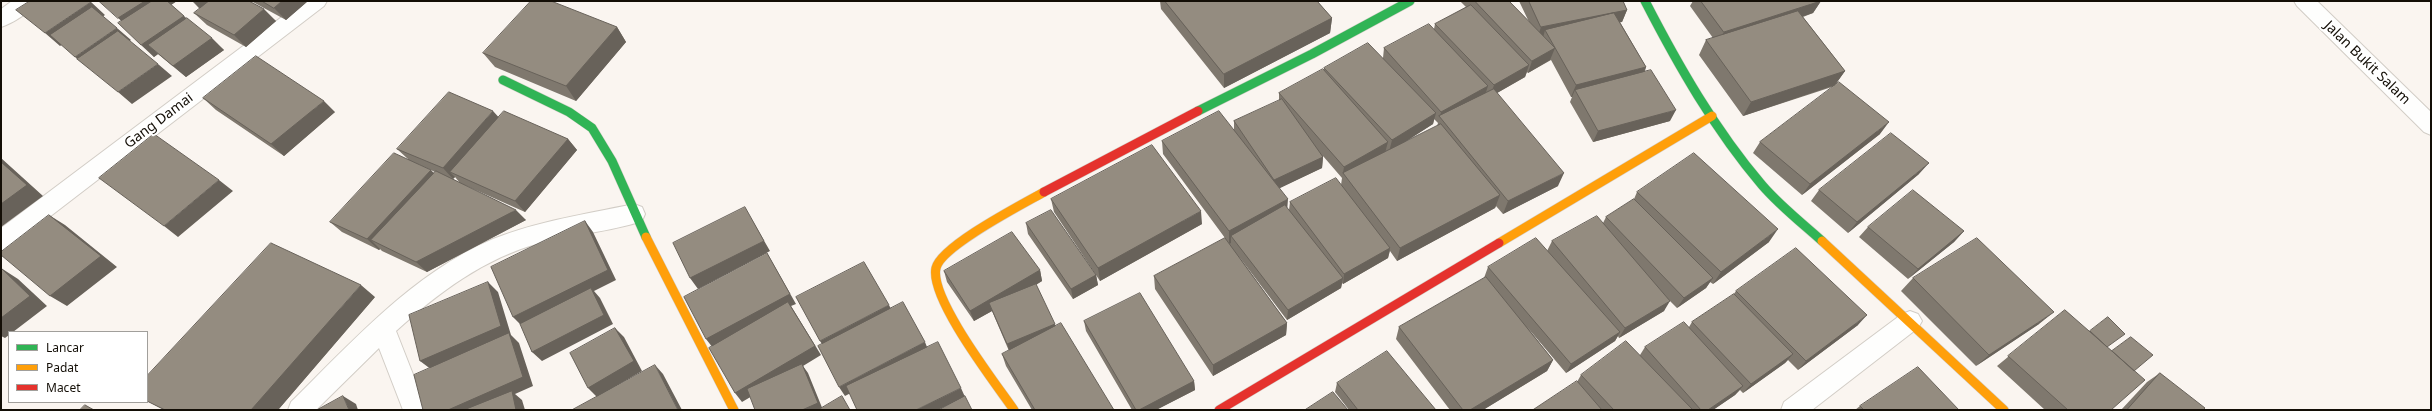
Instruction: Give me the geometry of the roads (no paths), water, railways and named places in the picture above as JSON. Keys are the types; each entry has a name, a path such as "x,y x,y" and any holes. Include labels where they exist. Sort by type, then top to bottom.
{"street":[{"path":"1,19 27,1"},
{"name":"Gang Damai","path":"1,241 317,1"},
{"path":"1014,410 948,310 937,288 937,266 940,259 954,245 989,224 1129,146 1312,54 1371,19 1410,1"},
{"path":"1645,1 1658,27 1712,116 1762,186 1910,321 2004,410"},
{"name":"Jalan Bukit Salam","path":"2304,1 2431,126"},
{"path":"503,80 569,112 592,128 612,161 634,214 734,410"},
{"path":"1218,410 1712,116"},
{"path":"300,410 420,295 445,277 485,253 542,233 634,214"},
{"path":"1792,410 1910,321"},
{"path":"383,329 415,410"}]}
